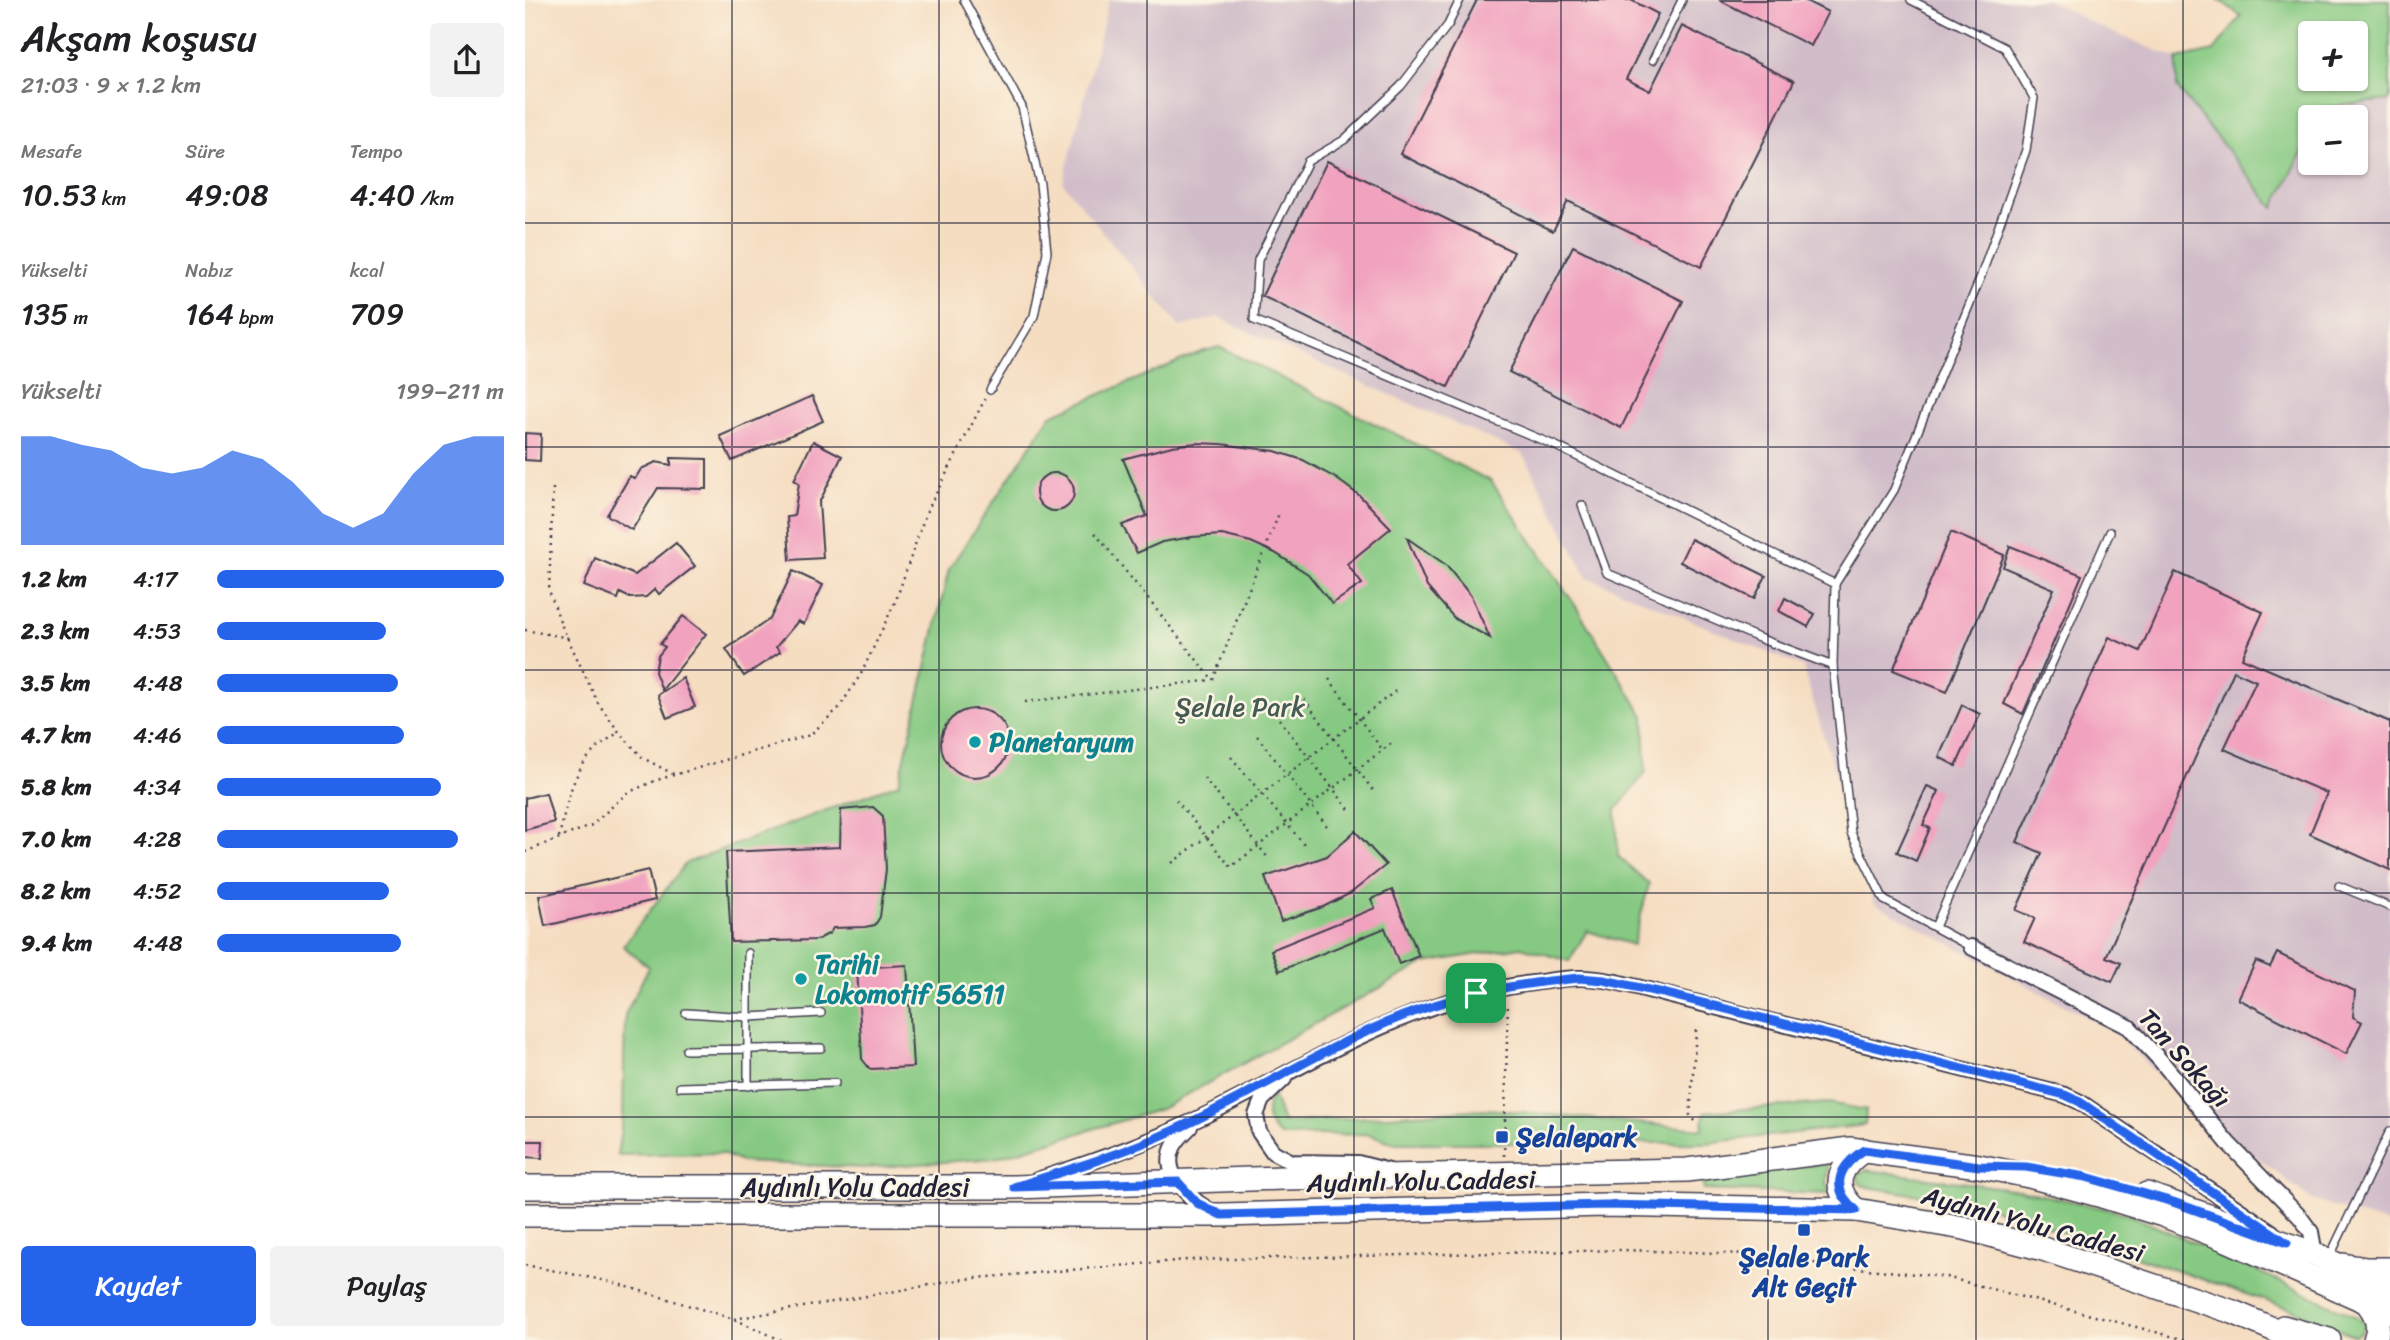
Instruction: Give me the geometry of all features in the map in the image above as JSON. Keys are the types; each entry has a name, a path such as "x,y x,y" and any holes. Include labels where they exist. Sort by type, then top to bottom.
{"main road":[{"path":"1856,1210 1845,1201 1840,1192 1840,1183 1845,1165 1864,1150"},
{"name":"Aydınlı Yolu Caddesi","path":"525,1187 1014,1187 1687,1170 1823,1151 1864,1150 2029,1176 2163,1215 2253,1251 2390,1312"},
{"path":"1979,1166 2055,1171 2113,1184 2173,1202 2325,1258 2390,1290"},
{"name":"Aydınlı Yolu Caddesi","path":"525,1215 1221,1215 1605,1205 1856,1210 1952,1226 2043,1249 2233,1312 2298,1340"},
{"path":"2365,1300 2376,1314 2378,1328 2375,1340"},
{"path":"2233,1312 2329,1340"}],"street":[{"name":"Tan Sokağı","path":"1971,947 2129,1027 2161,1061 2228,1143 2300,1217 2325,1258"},
{"name":"Aydınlı Yolu Caddesi","path":"1014,1187 1129,1150 1401,1017 1440,1003 1508,986 1579,978 1604,980 2065,1095 2080,1102 2287,1243"},
{"name":"Aydınlı Yolu Caddesi","path":"1299,1066 1271,1091 1258,1107 1256,1115 1259,1132 1273,1152 1292,1162 1358,1163 1403,1176"},
{"name":"Aydınlı Yolu Caddesi","path":"1178,1182 1170,1162 1173,1148 1183,1134 1211,1112"},
{"path":"1178,1182 1197,1203 1221,1215"},
{"path":"2325,1258 2366,1268 2390,1268"}],"lane":[{"path":"964,0 1022,107 1040,184 1047,252 1034,316 990,390"},
{"path":"1459,0 1448,25 1401,86 1344,140 1308,161 1258,260 1254,320 1554,445 1835,584"},
{"path":"1653,60 1682,0"},
{"path":"1911,0 2005,48 2034,97 2026,150 1981,276 1894,490 1835,584 1833,666 1851,833 1884,900 1971,947"},
{"path":"1582,505 1607,573 1761,639 1833,666"},
{"path":"1935,927 2110,532"},
{"path":"2339,886 2390,907"},
{"path":"748,953 748,1086"},
{"path":"687,1013 749,1017 821,1013"},
{"path":"686,1050 821,1048"},
{"path":"680,1087 835,1083"},
{"path":"2325,1258 2390,1131"}],"path":[{"path":"525,852 592,825 627,793 657,780 810,734 839,708 861,674 896,600 926,513 990,390"},
{"path":"553,488 549,590 561,624 599,703 619,732 643,758 676,775"},
{"path":"1213,680 1280,511"},
{"path":"1095,533 1213,680"},
{"path":"525,630 569,638"},
{"path":"1329,679 1383,750"},
{"path":"1024,702 1213,680"},
{"path":"1173,863 1398,689"},
{"path":"1304,699 1375,793"},
{"path":"1279,719 1352,813"},
{"path":"559,837 570,790 579,772 593,751 619,732"},
{"path":"1257,736 1330,830"},
{"path":"1176,800 1231,867 1393,743"},
{"path":"1231,757 1307,848"},
{"path":"1204,778 1269,859"},
{"path":"1502,1142 1508,986"},
{"path":"1696,1030 1690,1115 1698,1124"},
{"path":"734,1319 965,1279 1187,1260 1622,1250 1783,1255 1818,1264 1946,1277 2186,1340"},
{"path":"525,1265 607,1281 734,1319 782,1340"}],"shaded area":[{"path":"1109,0 2048,0 2100,27 2177,59 2178,88 2274,207 2298,160 2298,175 2368,175 2368,105 2344,105 2390,100 2390,1224 2312,1200 2181,1098 2114,1032 1874,903 1803,667 1587,577 1523,454 1219,317 1180,327 1063,183"}],"green space":[{"path":"2219,0 2390,0 2390,100 2344,105 2298,105 2298,161 2274,208 2177,88 2177,59 2214,51 2241,16"},
{"name":"Şelale Park","path":"1219,347 1491,481 1575,605 1644,716 1646,772 1616,810 1618,856 1649,884 1633,945 1587,931 1569,961 1521,947 1425,963 1161,1109 995,1158 866,1168 741,1162 721,1153 617,1155 623,1117 625,1015 649,967 623,946 686,863 899,783 949,569 1051,415 1201,352"},
{"path":"1273,1094 1283,1123 1487,1109 1703,1129 1704,1112 1829,1103 1866,1110 1865,1125 1706,1143 1394,1143 1369,1134 1280,1136 1271,1127 1267,1117"},
{"path":"1828,1163 1826,1183 1831,1194 1704,1190 1702,1180"},
{"path":"1867,1170 2020,1190 2124,1213 2357,1317 2365,1325 2361,1332 2354,1336 2302,1313 1994,1209 1867,1187 1860,1184 1857,1175"}],"building":[{"path":"1477,0 1631,0 1658,14 1626,79 1650,91 1682,26 1794,81 1701,267 1568,201 1553,231 1400,154"},
{"path":"1719,0 1804,0 1828,12 1811,46"},
{"path":"1327,161 1514,252 1448,387 1262,296"},
{"path":"1573,246 1683,301 1621,428 1509,372"},
{"path":"812,396 823,421 732,461 720,436"},
{"path":"525,433 541,434 540,461 525,460"},
{"path":"813,441 842,456 819,503 823,558 790,560 787,517 794,516 799,483 794,480"},
{"path":"1196,443 1275,451 1303,460 1360,496 1391,528 1347,564 1362,584 1332,604 1308,574 1275,553 1251,542 1222,535 1162,542 1137,553 1122,525 1147,516 1123,459 1172,446"},
{"path":"671,458 707,459 707,489 658,488 632,530 607,515 630,476 635,479 641,469 656,462 671,465"},
{"path":"1055,473 1068,479 1074,492 1068,505 1055,511 1042,505 1036,492 1042,479"},
{"path":"1951,532 2004,555 1947,692 1893,670"},
{"path":"1407,538 1446,565 1471,596 1490,638 1455,619 1427,587"},
{"path":"1691,539 1766,576 1754,599 1680,562"},
{"path":"676,543 695,566 659,594 655,589 646,597 630,598 620,593 618,599 584,586 595,558 635,575"},
{"path":"2010,546 2082,575 2023,714 2004,704 2054,589 2003,567"},
{"path":"793,571 823,585 804,624 798,621 776,647 780,652 744,676 726,649 770,619"},
{"path":"2175,572 2263,612 2242,658 2390,722 2390,870 2310,834 2327,793 2224,749 2256,681 2234,671 2106,957 2121,963 2112,982 2024,942 2035,918 2016,910 2042,853 2017,842 2109,637 2140,651"},
{"path":"1785,598 1815,614 1808,627 1779,611"},
{"path":"683,616 706,634 662,690 655,672 658,656 665,647 660,644"},
{"path":"683,678 695,707 667,718 658,695"},
{"path":"1962,705 1980,714 1956,766 1939,757"},
{"name":"Planetaryum","path":"975,709 988,712 999,719 1006,730 1009,743 1006,756 999,767 988,774 975,777 962,774 951,767 944,756 941,743 944,730 951,719 962,712"},
{"path":"1927,786 1939,791 1923,825 1930,828 1916,861 1897,852"},
{"path":"546,793 554,822 525,830 525,798"},
{"path":"873,807 883,816 886,869 880,917 875,925 833,928 830,933 817,940 731,942 726,852 840,847 841,810"},
{"path":"1355,831 1386,865 1351,893 1323,907 1281,921 1265,877 1327,856"},
{"path":"648,870 655,900 545,926 539,896"},
{"path":"1392,890 1419,956 1399,964 1385,928 1279,971 1271,950 1375,908 1371,899"},
{"path":"2277,953 2355,991 2353,1017 2362,1022 2346,1054 2238,999 2256,961 2270,967"},
{"path":"907,965 913,1067 870,1069 862,1059 857,968"},
{"path":"525,1141 543,1141 542,1158 525,1157"}],"place":[{"name":"Planetaryum","path":"975,742"},
{"name":"Tarihi Lokomotif 56511","path":"801,979"},
{"name":"Şelalepark","path":"1502,1137"},
{"name":"Şelale Park Alt Geçit","path":"1804,1230"}],"route":[{"path":"1553,980 1604,980 2047,1089 2080,1102 2287,1243 2173,1202 2086,1177 2026,1167 1979,1166 1864,1150 1845,1165 1841,1174 1840,1192 1845,1201 1856,1210 1605,1205 1221,1215 1197,1203 1178,1182 1014,1187 1129,1150 1175,1130 1401,1017 1476,993 1553,980"}]}
